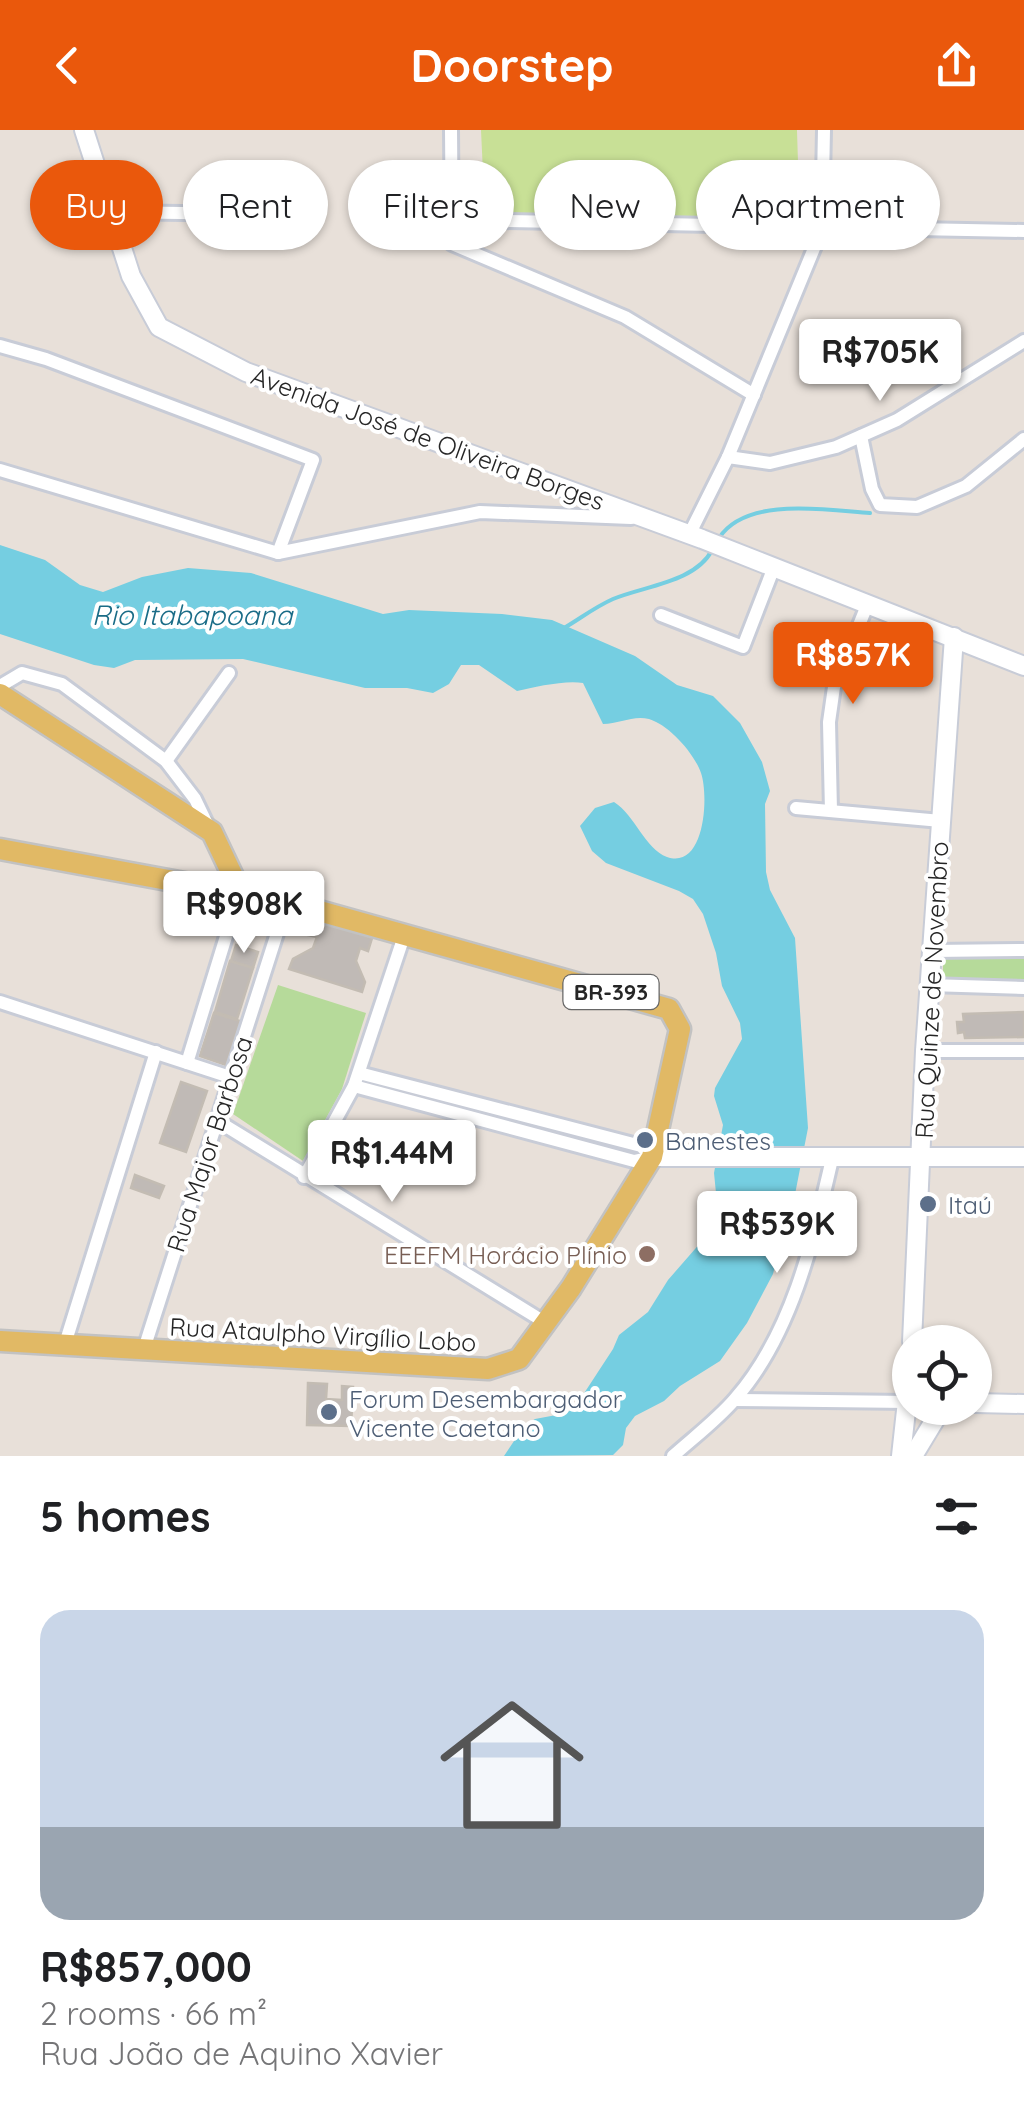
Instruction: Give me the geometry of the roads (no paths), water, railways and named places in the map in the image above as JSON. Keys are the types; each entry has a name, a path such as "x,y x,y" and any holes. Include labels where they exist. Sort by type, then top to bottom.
{"main road":[{"path":"84,130 94,160"},
{"name":"Avenida José de Oliveira Borges","path":"122,250 130,276 159,327 246,372 696,537 1024,666"},
{"name":"Rua Quinze de Novembro","path":"913,1325 925,1051 954,637"},
{"path":"0,694 212,832 240,892"},
{"name":"BR-393","path":"0,849 288,902 669,1009 680,1029 652,1157"},
{"path":"652,1157 1024,1156"},
{"name":"Rua Ataulpho Virgílio Lobo","path":"0,1341 488,1368 520,1359 652,1157"},
{"path":"992,1403 1024,1404"},
{"path":"901,1456 906,1425"},
{"path":"914,1456 932,1425"}],"street":[{"path":"451,130 451,160"},
{"path":"823,160 824,130"},
{"path":"514,222 696,226"},
{"path":"940,230 1024,231"},
{"path":"466,250 625,316 754,395"},
{"path":"696,537 813,250"},
{"path":"728,457 770,462 836,446 897,420 1024,341"},
{"path":"0,346 46,359 313,460 278,553"},
{"path":"860,436 872,489 880,505 917,506 966,486 1024,439"},
{"path":"0,470 278,553 480,512 648,519"},
{"path":"661,615 742,647 774,567"},
{"path":"831,811 828,753 834,687 868,604"},
{"path":"166,761 229,672"},
{"path":"0,686 22,674 62,684 166,761 195,798 212,832"},
{"path":"796,808 941,821"},
{"path":"188,1063 240,892"},
{"name":"Rua Major Barbosa","path":"144,1349 288,902"},
{"path":"304,1177 357,1080 406,933"},
{"path":"932,951 1024,950"},
{"path":"930,986 1024,988"},
{"path":"0,1002 230,1076"},
{"path":"925,1051 1024,1051"},
{"path":"65,1344 156,1052"},
{"path":"357,1080 634,1161 652,1157"},
{"path":"216,1120 546,1323"},
{"path":"672,1456 735,1400 778,1330 803,1270 822,1159"},
{"path":"735,1400 892,1402"}],"water":[{"name":"Rio Itabapoana","path":"0,545 45,560 80,585 103,592 142,577 188,568 251,573 383,614 409,610 552,620 635,656 677,685 713,696 740,723 762,762 770,791 765,804 770,890 795,938 808,1128 788,1230 773,1274 747,1323 720,1361 664,1401 635,1416 626,1428 623,1445 613,1455 504,1456 524,1426 535,1419 567,1413 579,1401 619,1335 648,1312 668,1280 702,1241 718,1213 714,1173 723,1125 715,1088 742,1039 740,1023 722,986 703,914 693,899 679,891 606,863 592,851 580,826 595,808 614,802 659,853 680,858 689,853 697,842 704,813 701,773 693,757 672,733 649,719 603,724 583,683 517,691 479,665 461,665 449,684 433,693 407,688 365,688 243,659 135,660 114,668 94,665 0,634"}],"waterway":[{"path":"719,538 731,525 767,511 870,513"},
{"path":"564,628 613,599 682,576 704,561 712,550"}],"place":[{"name":"Banestes","path":"645,1140"},
{"name":"Itaú","path":"928,1204"},
{"name":"EEEFM Horácio Plínio","path":"647,1254"},
{"name":"Forum Desembargador Vicente Caetano","path":"329,1412"}]}
